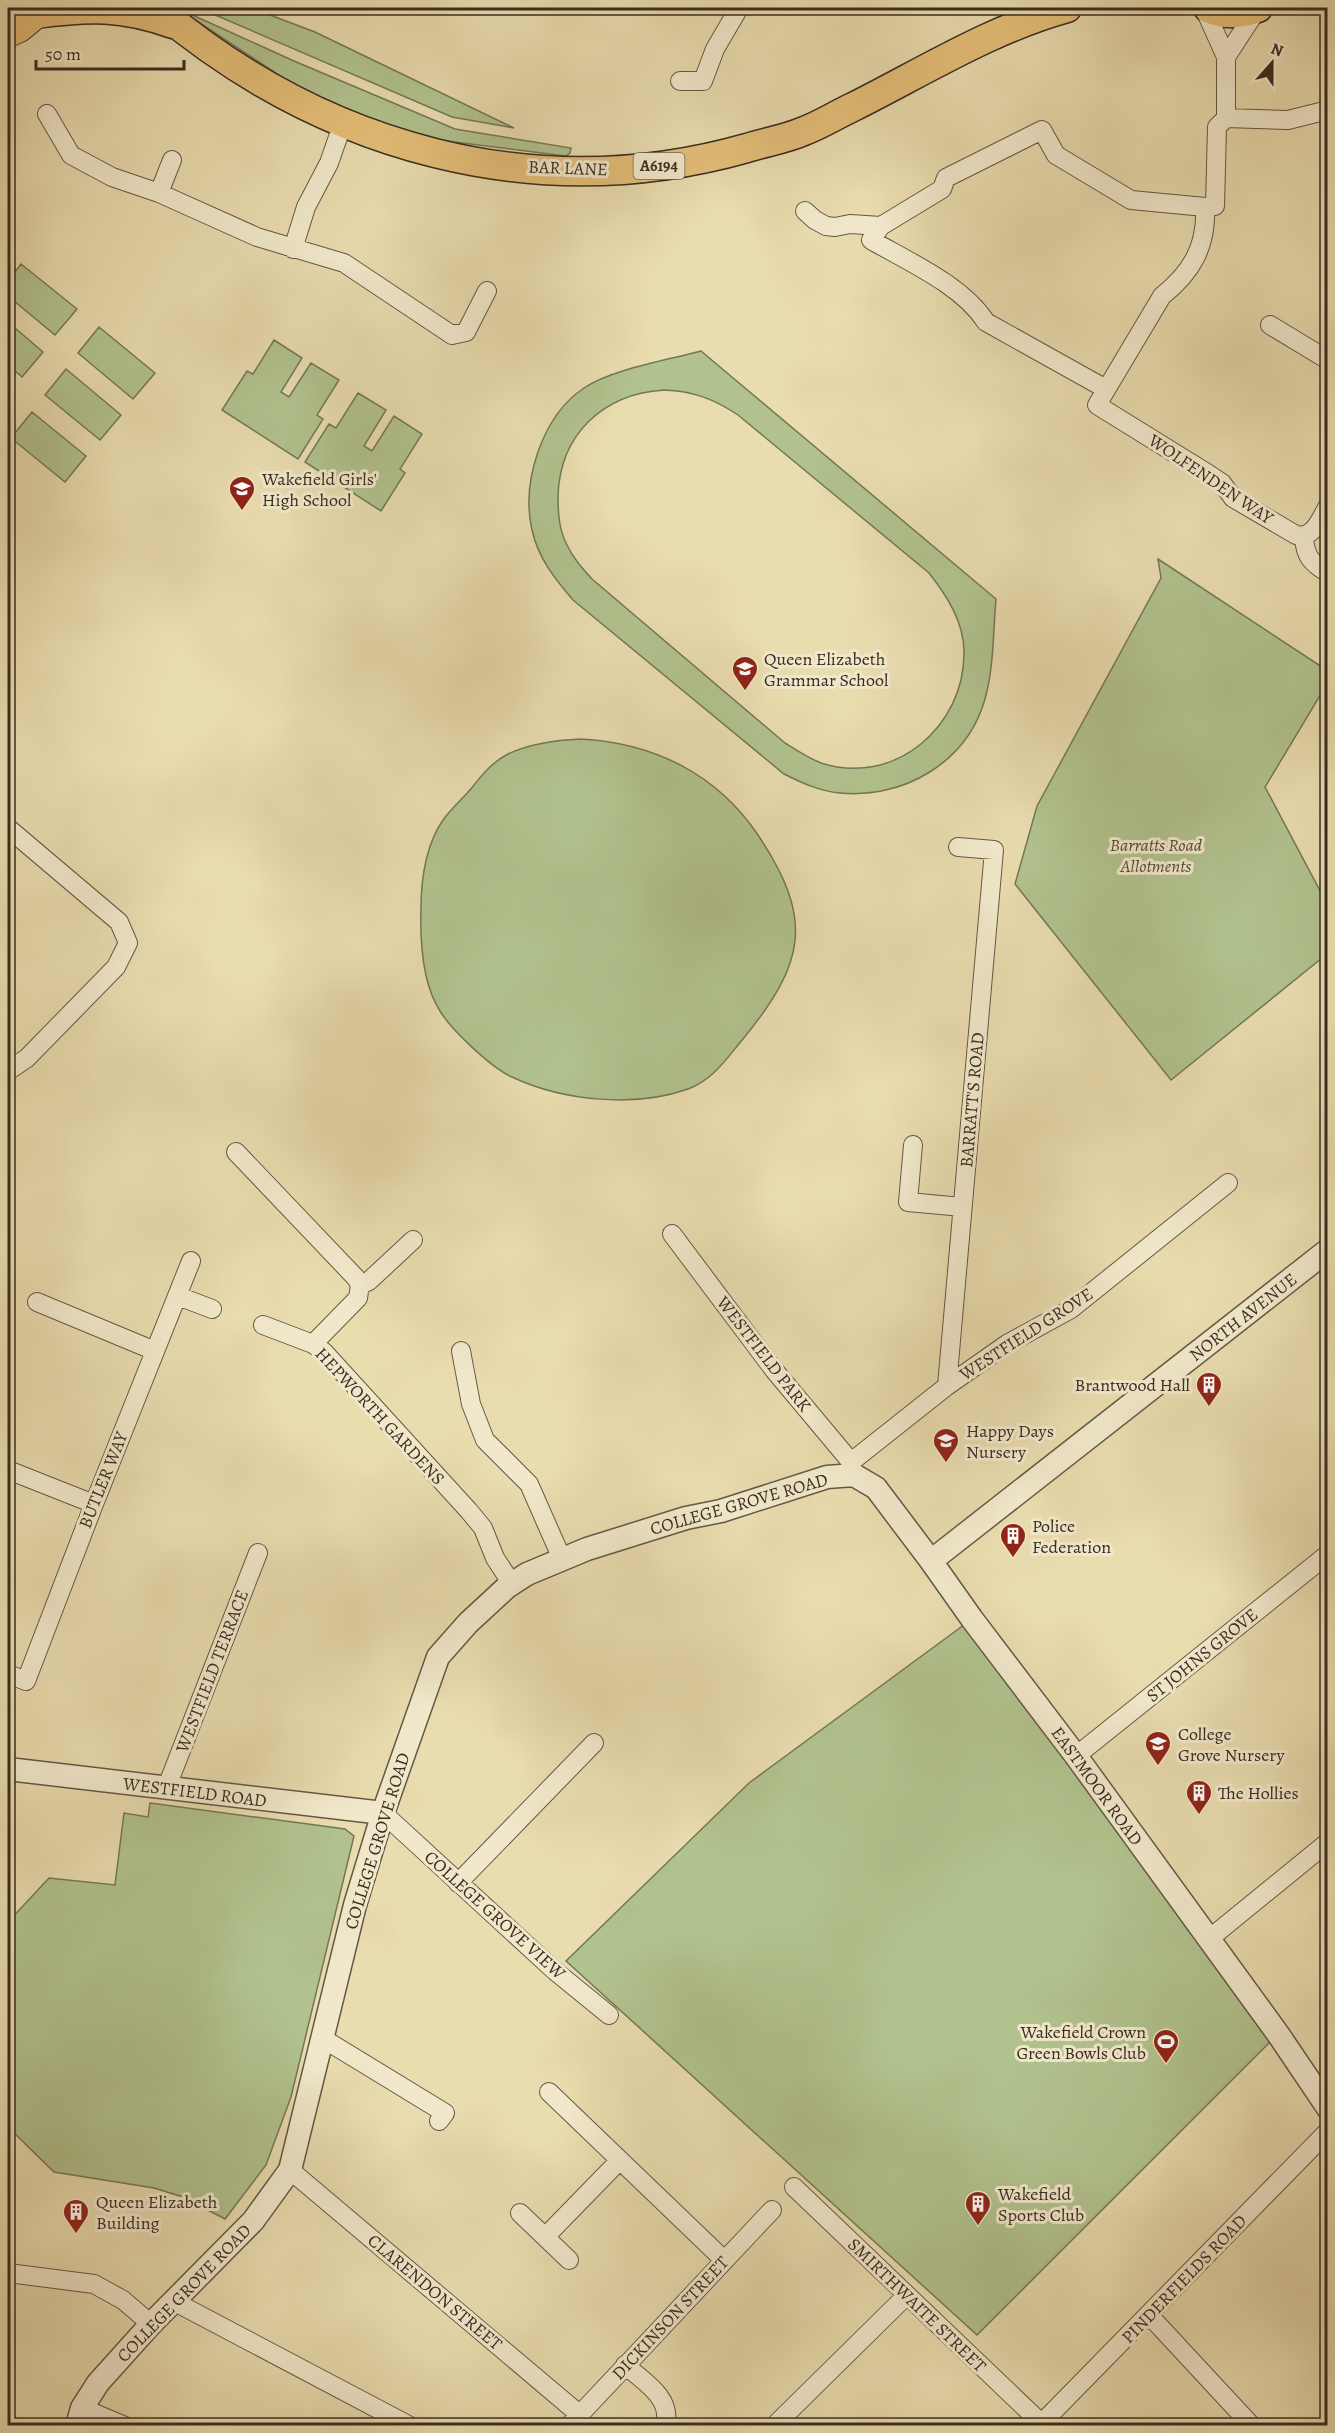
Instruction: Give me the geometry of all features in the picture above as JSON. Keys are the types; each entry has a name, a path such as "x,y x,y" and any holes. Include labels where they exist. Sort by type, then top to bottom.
{"highway":[{"path":"8,32 19,27 39,11"}],"main road":[{"name":"BAR LANE","path":"39,11 103,8 168,16 250,73 312,109 343,123 415,149 494,165 626,170 674,165 716,156 803,132 950,56 1035,16 1067,8"},
{"path":"1208,8 1227,13 1243,13 1258,8"}],"street":[{"path":"680,81 703,81 715,48 740,8"},
{"name":"WOLFENDEN WAY","path":"1204,8 1226,57 1226,118 1217,127 1215,206 1205,207 1206,224 1197,258 1172,288 1162,296 1096,405 1222,483 1233,498 1296,535 1304,537"},
{"path":"1226,57 1258,8"},
{"path":"1226,118 1288,120 1328,110"},
{"path":"48,114 71,155 112,177 159,193 257,237 344,263 452,335 466,333 487,291"},
{"path":"293,249 306,207 328,163 343,123"},
{"path":"1106,389 986,322 976,307 961,294 872,240 881,226 942,189 946,178 1042,130 1056,155 1131,200 1205,207"},
{"path":"159,193 172,160"},
{"path":"805,211 826,226 850,224 881,226"},
{"path":"1269,326 1328,360"},
{"path":"1328,506 1311,534 1304,537 1307,557 1314,565 1328,573"},
{"path":"8,828 119,922 128,943 116,967 27,1058 8,1071"},
{"name":"BARRATT'S ROAD","path":"947,1386 994,850 958,847"},
{"path":"913,1145 908,1202 962,1207"},
{"path":"236,1152 356,1278 360,1285 369,1281 413,1240"},
{"name":"WESTFIELD GROVE","path":"853,1468 947,1386 1007,1344 1071,1309 1228,1184"},
{"name":"WESTFIELD PARK","path":"672,1233 774,1370 853,1468"},
{"name":"NORTH AVENUE","path":"931,1561 1328,1250"},
{"name":"BUTLER WAY","path":"8,1674 26,1681 191,1261"},
{"name":"HEPWORTH GARDENS","path":"360,1285 358,1298 313,1344 324,1352 469,1511 483,1528 495,1558 512,1584"},
{"path":"178,1296 212,1309"},
{"path":"37,1302 155,1351"},
{"path":"263,1325 313,1344"},
{"path":"461,1351 471,1404 484,1440 529,1484 562,1559"},
{"name":"COLLEGE GROVE ROAD","path":"79,2417 98,2383 151,2324 253,2221 291,2170 355,1905 382,1813 438,1657 468,1623 512,1584 527,1574 587,1549 686,1518 721,1511 853,1468"},
{"name":"EASTMOOR ROAD","path":"853,1468 876,1488 1076,1756 1278,2034 1328,2108"},
{"path":"8,1470 94,1504"},
{"name":"WESTFIELD TERRACE","path":"166,1789 258,1553"},
{"name":"ST JOHNS GROVE","path":"1076,1756 1328,1554"},
{"path":"458,1883 594,1743"},
{"name":"WESTFIELD ROAD","path":"8,1769 382,1813"},
{"name":"COLLEGE GROVE VIEW","path":"382,1813 555,1971 609,2015"},
{"path":"1209,1939 1328,1842"},
{"path":"322,2038 445,2113 439,2121"},
{"path":"549,2092 724,2260"},
{"name":"PINDERFIELDS ROAD","path":"1040,2424 1328,2131"},
{"path":"544,2237 620,2160"},
{"name":"CLARENDON STREET","path":"291,2170 574,2420"},
{"name":"SMIRTHWAITE STREET","path":"794,2187 1040,2424"},
{"name":"DICKINSON STREET","path":"574,2420 772,2210"},
{"path":"520,2213 569,2260"},
{"path":"8,2273 94,2284 123,2300 151,2324"},
{"path":"774,2426 907,2295"},
{"path":"175,2302 410,2426"},
{"path":"1149,2315 1252,2426"},
{"path":"626,2365 663,2398 668,2415 664,2426"},
{"path":"79,2417 125,2426"}],"green space":[{"path":"177,8 294,61 455,129 571,148 570,153 566,156 390,132 297,87"},
{"path":"199,8 260,8 270,15 315,32 514,128 452,117"},
{"path":"21,264 77,309 55,335 8,296 8,281"},
{"path":"8,322 43,352 22,377 8,365"},
{"path":"99,327 155,373 133,399 78,353"},
{"path":"274,340 302,358 281,392 289,397 311,363 339,380 317,415 323,419 298,459 222,410 247,371 253,374"},
{"path":"701,351 996,599 988,687 976,722 964,742 948,758 909,783 887,790 840,793 804,783 784,774 573,600 554,576 538,550 529,511 533,471 546,433 569,400 584,388 609,375","holes":["664,390 703,397 738,415 929,573 958,620 964,652 961,679 952,704 939,726 921,744 899,758 875,766 848,768 821,763 807,756 785,743 592,579 575,559 562,533 558,496 561,474 576,436 604,409 642,393"]},
{"path":"66,369 121,415 100,440 45,395"},
{"path":"358,393 386,410 364,446 372,451 394,416 422,434 400,469 405,473 381,511 305,462 329,424 336,428"},
{"path":"32,412 86,456 65,482 11,438"},
{"name":"Barratts Road Allotments","path":"1158,559 1328,671 1327,684 1265,787 1327,904 1327,954 1171,1080 1015,884 1037,806 1161,578"},
{"path":"581,739 634,747 682,766 703,779 742,814 758,835 788,891 794,916 795,940 790,963 780,986 764,1012 719,1068 697,1085 667,1095 645,1099 599,1099 554,1092 512,1077 484,1058 453,1028 440,1011 429,988 423,962 421,935 422,886 432,840 443,820 487,770 502,757 535,745"},
{"path":"972,1619 1278,2034 977,2335 566,1961 749,1783"},
{"path":"150,1803 345,1829 354,1836 291,2097 266,2165 225,2219 183,2197 154,2188 54,2172 8,2127 8,1922 49,1878 115,1885 124,1813 148,1817"}],"place":[{"name":"Wakefield Girls' High School","path":"242,512"},
{"name":"Queen Elizabeth Grammar School","path":"745,692"},
{"name":"Brantwood Hall","path":"1209,1408"},
{"name":"Happy Days Nursery","path":"946,1464"},
{"name":"Police Federation","path":"1013,1559"},
{"name":"College Grove Nursery","path":"1158,1767"},
{"name":"The Hollies","path":"1199,1816"},
{"name":"Wakefield Crown Green Bowls Club","path":"1166,2065"},
{"name":"Wakefield Sports Club","path":"978,2227"},
{"name":"Queen Elizabeth Building","path":"76,2235"}]}
